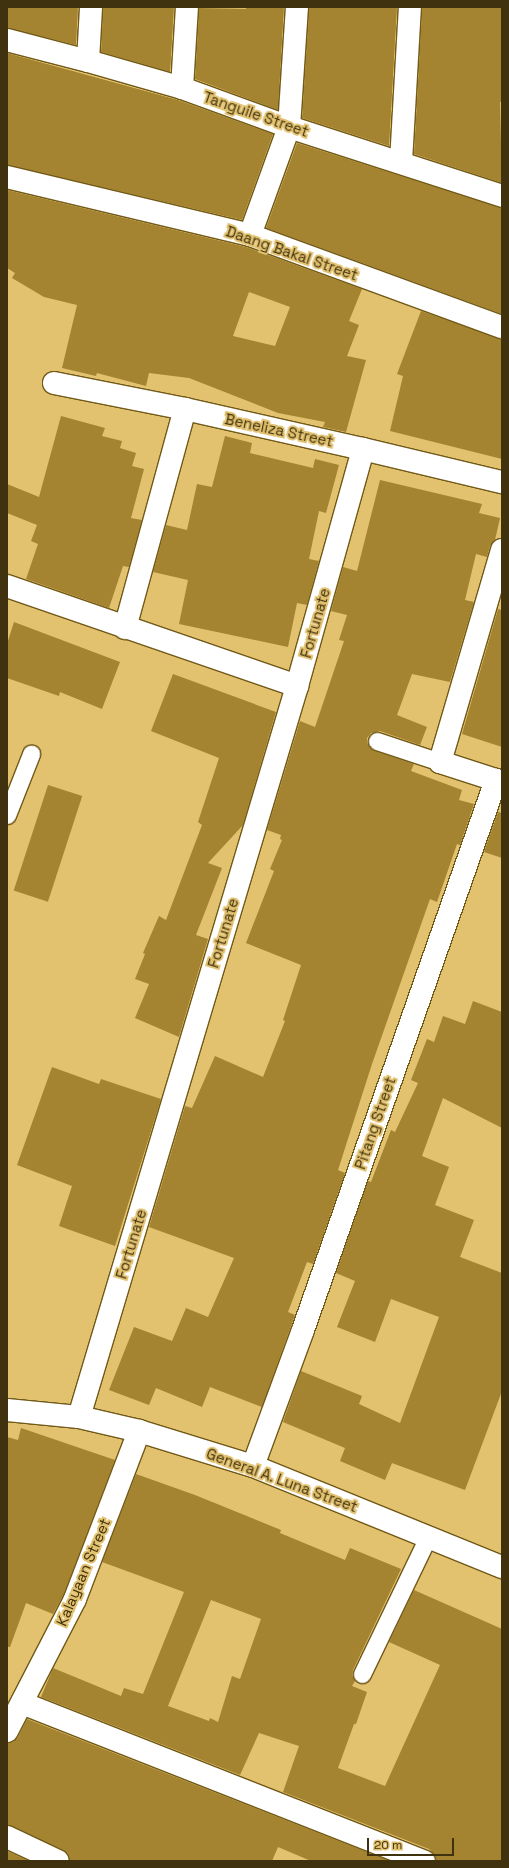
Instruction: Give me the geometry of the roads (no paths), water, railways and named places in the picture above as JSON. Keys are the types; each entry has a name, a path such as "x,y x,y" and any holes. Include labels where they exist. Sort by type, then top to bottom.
{"street":[{"path":"88,60 91,7"},
{"path":"182,88 187,7"},
{"path":"250,235 289,127 297,7"},
{"path":"401,162 410,7"},
{"name":"Tanguile Street","path":"7,40 88,60 182,88 289,127 401,162 502,196"},
{"name":"Daang Bakal Street","path":"7,177 250,235 502,327"},
{"name":"Beneliza Street","path":"54,383 185,409 502,482"},
{"path":"125,628 185,409"},
{"name":"Fortunate","path":"79,1417 297,686 363,449"},
{"path":"499,781 440,762 502,550"},
{"path":"7,586 125,628 297,686"},
{"name":"Pitang Street","path":"252,1466 306,1322 499,781"},
{"name":"General A. Luna Street","path":"7,1410 79,1417 139,1431 252,1466 502,1567"},
{"name":"Kalayaan Street","path":"7,1731 75,1599 139,1431"},
{"path":"22,1703 424,1861"},
{"path":"7,1837 58,1861"}],"lane":[{"path":"377,741 440,762"},
{"path":"7,815 31,754"},
{"path":"362,1674 428,1538"}]}
